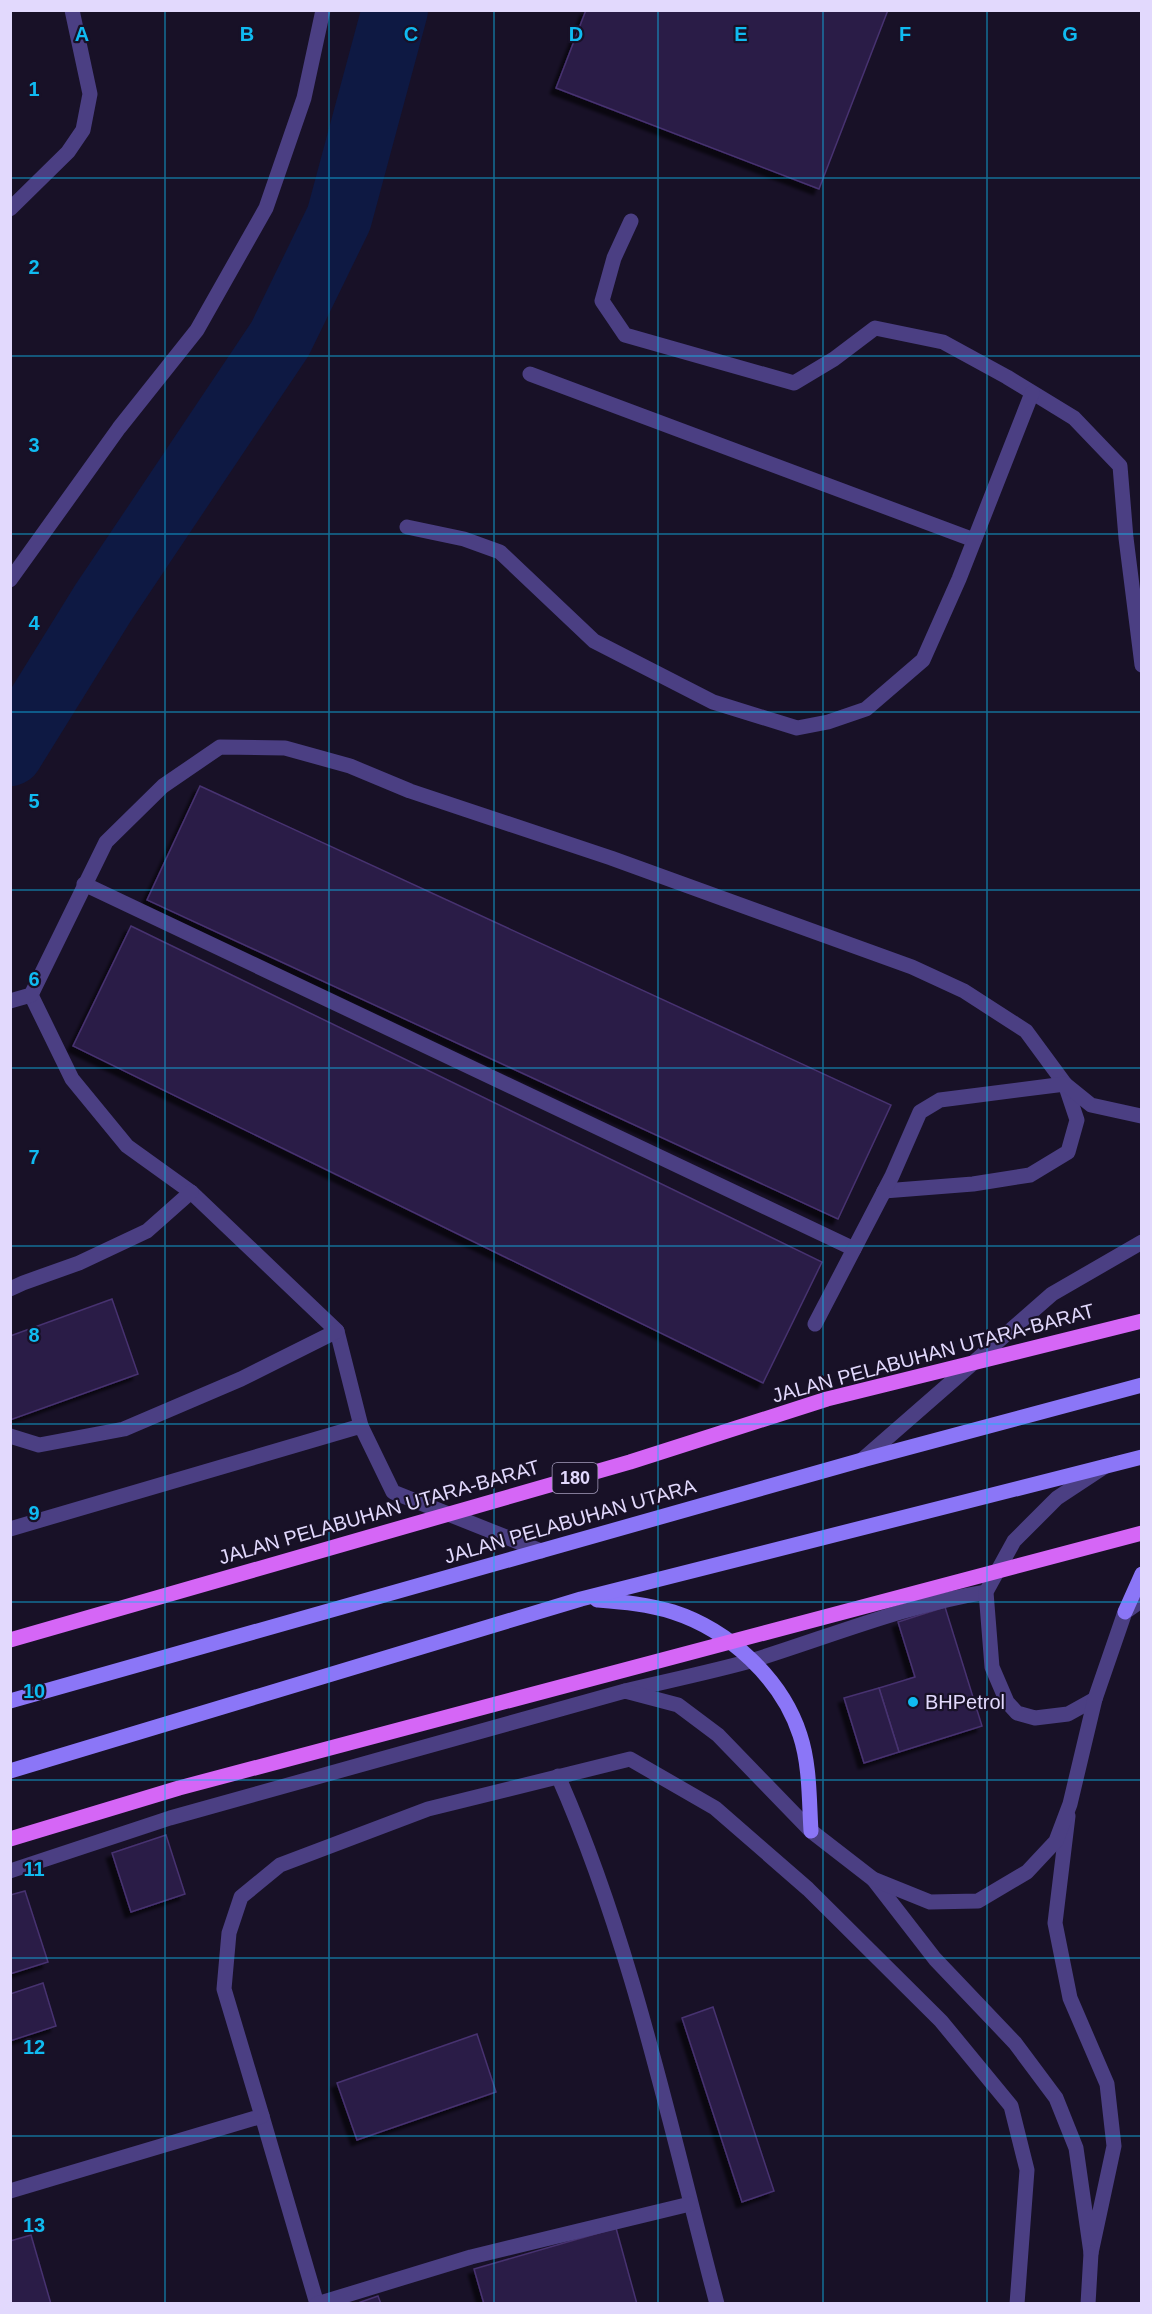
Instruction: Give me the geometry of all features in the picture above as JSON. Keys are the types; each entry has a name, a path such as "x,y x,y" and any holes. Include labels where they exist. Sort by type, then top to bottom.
{"main road":[{"name":"JALAN PELABUHAN UTARA-BARAT","path":"10,1640 630,1462 827,1399 1142,1321"},
{"name":"JALAN PELABUHAN UTARA","path":"10,1701 862,1460 1142,1385"},
{"path":"10,1771 581,1599 1142,1457"},
{"path":"10,1839 179,1788 1142,1533"},
{"path":"1125,1612 1142,1574"},
{"path":"581,1599 632,1602 674,1612 714,1630 752,1660 782,1696 800,1736 808,1779 811,1831"}],"street":[{"path":"10,209 68,152 83,130 90,94 72,10"},
{"path":"10,580 119,428 197,330 266,208 303,98 323,10"},
{"path":"631,221 614,258 602,301 625,335 794,383 834,359 875,328 943,342 1074,418 1120,466 1126,538 1142,665"},
{"path":"531,374 974,540"},
{"path":"407,527 464,539 500,552 594,641 712,702 797,728 828,722 866,709 923,660 974,540 1032,393"},
{"path":"10,1001 31,995 106,842 163,786 219,747 285,748 350,766 410,792 611,858 912,967 964,991 1026,1031 1065,1084 1091,1105 1142,1116 1142,1111"},
{"path":"84,884 854,1249"},
{"path":"31,995 72,1079 126,1146 191,1192 337,1331 361,1426 393,1492 541,1551"},
{"path":"885,1191 973,1184 1030,1175 1068,1152 1077,1120 1065,1084"},
{"path":"815,1324 885,1191 920,1112 940,1100 1065,1084"},
{"path":"10,1289 22,1282 79,1263 147,1231 191,1192"},
{"path":"862,1460 1052,1294 1142,1242"},
{"path":"10,1436 39,1445 124,1429 242,1379 337,1331"},
{"path":"10,1530 361,1426"},
{"path":"1095,1699 1068,1714 1035,1718 1017,1713 1007,1702 992,1666 987,1592 1014,1541 1057,1498 1104,1467"},
{"path":"10,1871 170,1818 625,1691 752,1660 953,1597 987,1592"},
{"path":"1088,2304 1091,2253 1114,2146 1107,2084 1070,1998 1055,1923 1070,1804 1095,1699 1125,1612 1142,1600"},
{"path":"625,1691 678,1705 718,1735 811,1831 873,1879 935,1959 1015,2043 1056,2098 1076,2148 1091,2253"},
{"path":"690,2204 471,2257 317,2304 224,1989 229,1933 241,1897 279,1865 429,1809 630,1758 715,1808 808,1889 941,2020 1011,2106 1027,2170 1017,2304"},
{"path":"558,1776 585,1836 623,1947 717,2304"},
{"path":"873,1879 930,1902 978,1901 1027,1872 1056,1841 1070,1804"},
{"path":"10,2191 262,2116"}],"building":[{"path":"586,10 888,10 819,189 556,88"},
{"path":"200,786 891,1105 838,1219 147,900"},
{"path":"131,926 822,1262 763,1383 73,1046"},
{"path":"112,1299 138,1374 10,1420 10,1336"},
{"path":"945,1607 982,1726 899,1752 879,1688 915,1677 898,1622"},
{"path":"879,1688 899,1752 864,1763 844,1698"},
{"path":"166,1835 185,1894 131,1912 112,1853"},
{"path":"25,1891 48,1962 10,1974 10,1895"},
{"path":"43,1983 56,2026 10,2041 10,1994"},
{"path":"713,2007 774,2191 742,2202 682,2018"},
{"path":"477,2034 496,2092 357,2140 337,2083"},
{"path":"616,2228 637,2304 484,2304 474,2269"},
{"path":"31,2235 51,2304 10,2304 10,2241"},
{"path":"378,2296 381,2304 355,2304"}],"waterway":[{"path":"10,753 103,603 280,339 339,218 395,10"}],"place":[{"name":"BHPetrol","path":"913,1702"}]}
